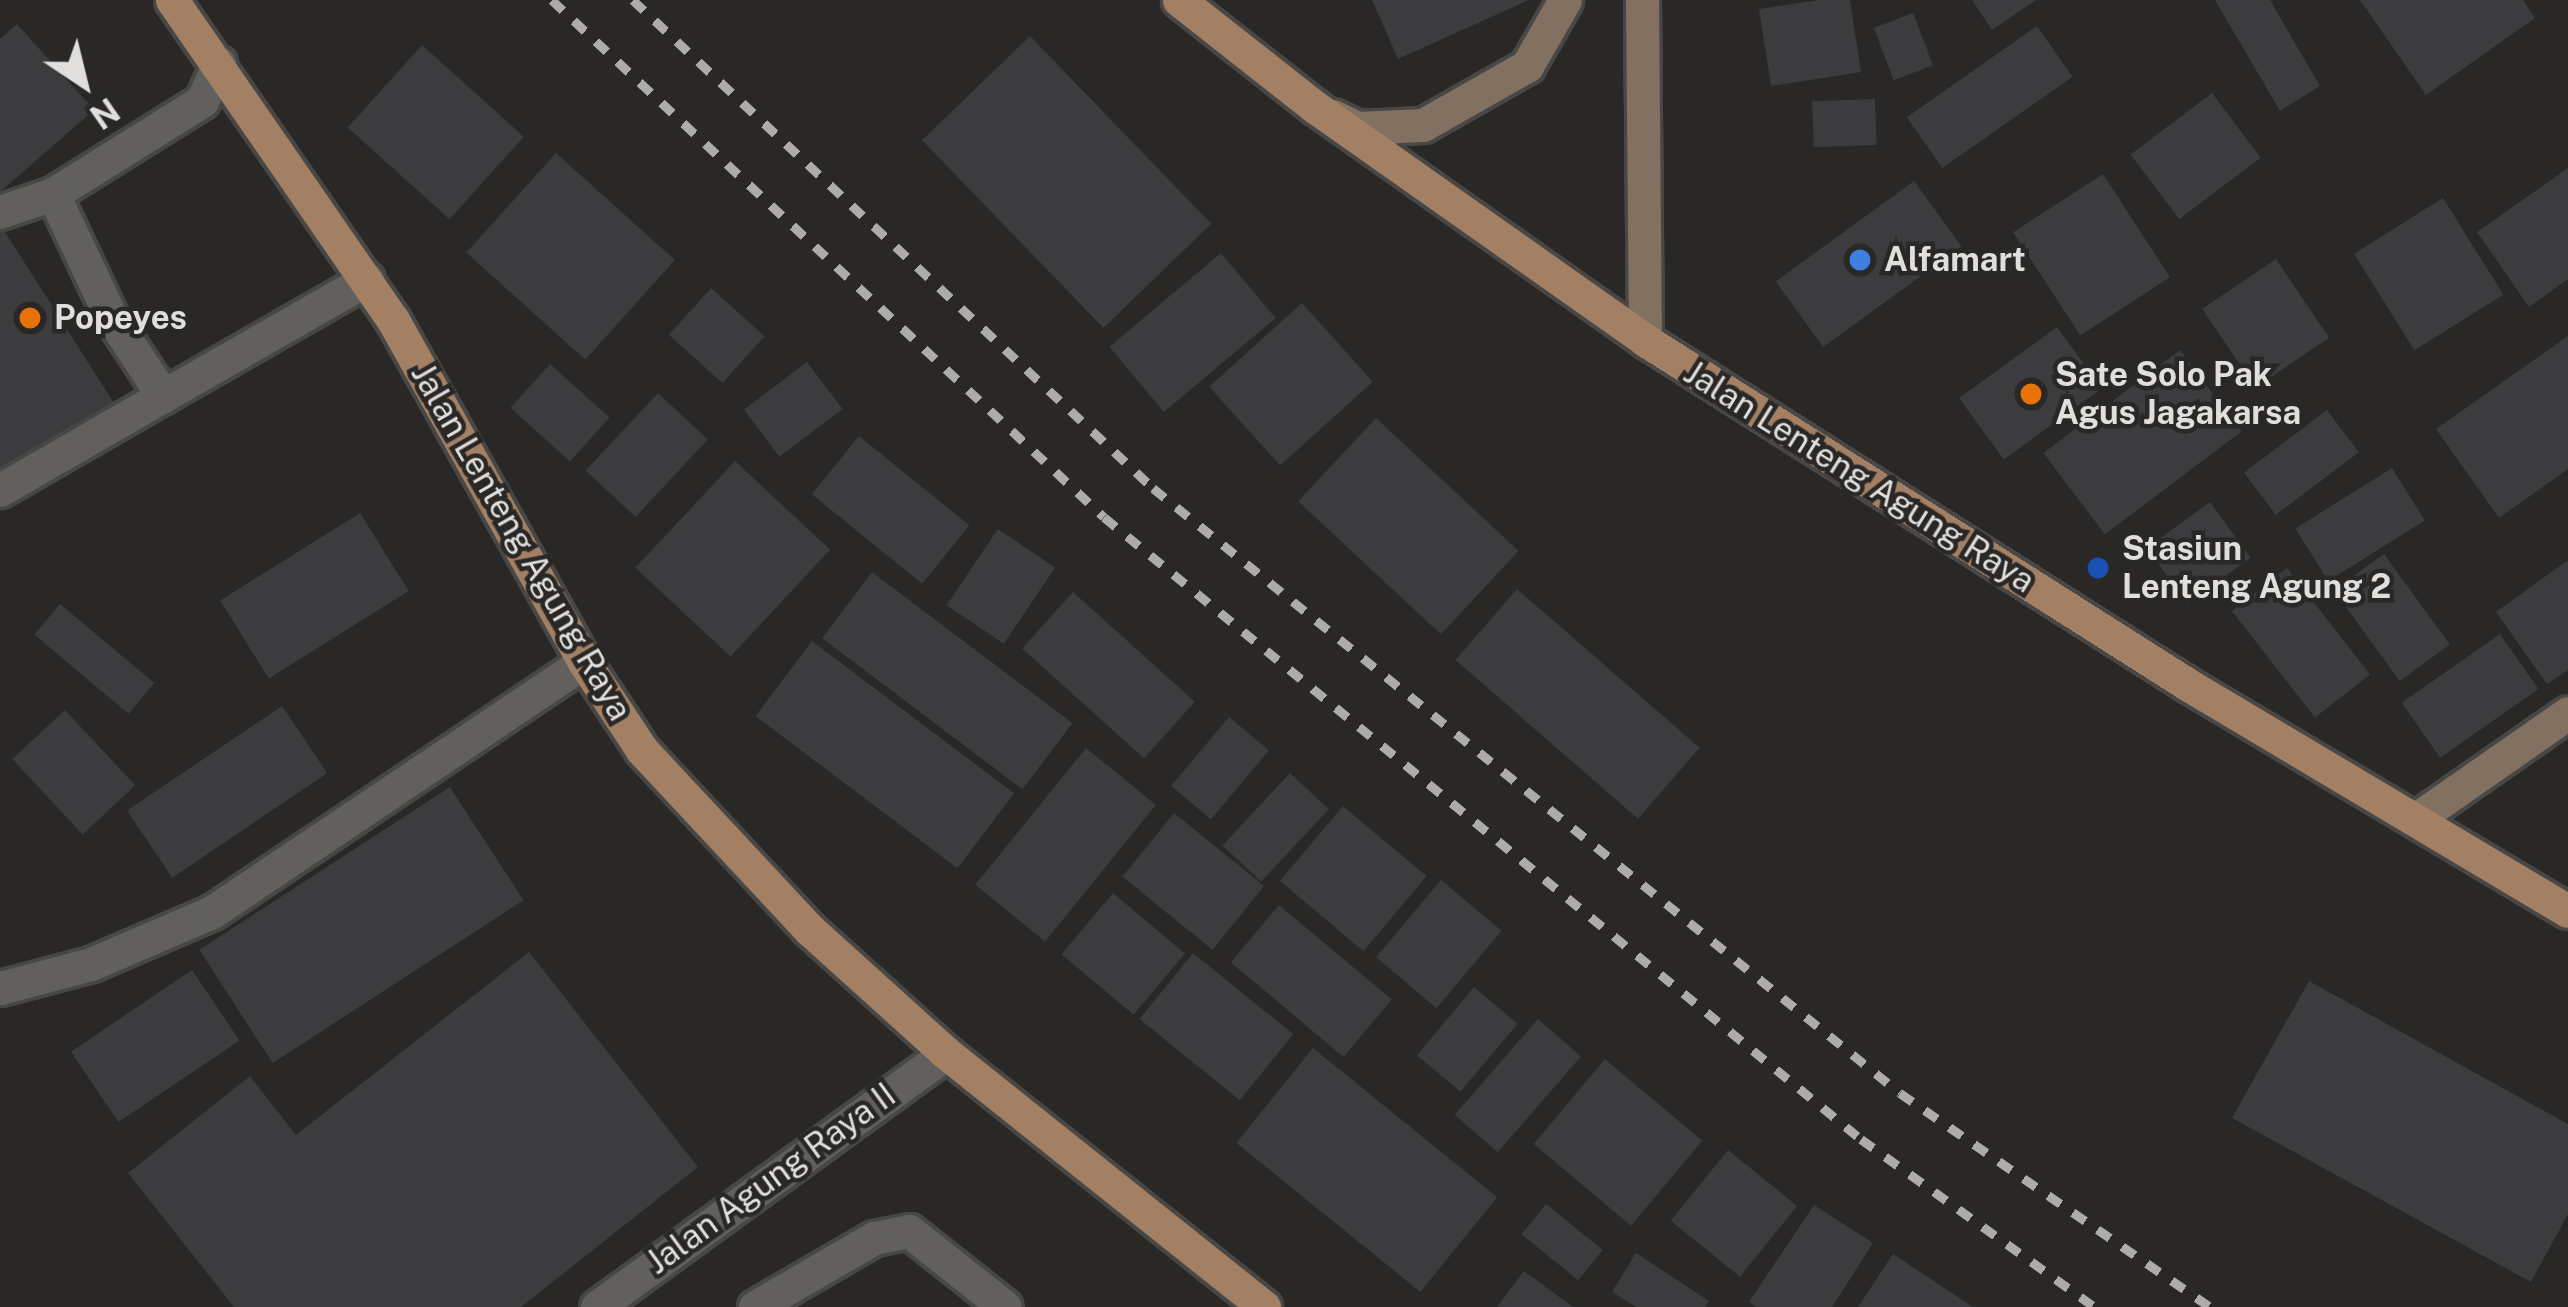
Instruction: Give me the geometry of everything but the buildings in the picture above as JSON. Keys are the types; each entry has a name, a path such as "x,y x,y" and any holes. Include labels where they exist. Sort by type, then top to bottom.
{"main road":[{"name":"Jalan Lenteng Agung Raya","path":"172,0 367,279 584,662 642,750 705,821 946,1053 1264,1307"},
{"name":"Jalan Lenteng Agung Raya","path":"1179,0 1315,107 1645,340 2187,684 2568,911"},
{"path":"1315,107 1358,128 1424,125 1526,66 1564,0"},
{"path":"1642,0 1645,340"},
{"path":"2416,819 2568,713"}],"street":[{"path":"0,212 52,194 202,101 218,63"},
{"path":"52,194 111,317 163,396"},
{"path":"0,490 367,279"},
{"path":"0,988 91,964 212,912 584,662"},
{"name":"Jalan Agung Raya II","path":"597,1307 946,1053"},
{"path":"755,1307 874,1238 909,1232 1005,1307"}],"railway":[{"path":"552,0 1104,517 1861,1139 2095,1307"},
{"path":"633,0 1153,488 1900,1093 2210,1307"}],"place":[{"name":"Alfamart","path":"1860,260"},
{"name":"Popeyes","path":"30,318"},
{"name":"Sate Solo Pak Agus Jagakarsa","path":"2031,394"},
{"name":"Stasiun Lenteng Agung 2","path":"2098,568"}]}
